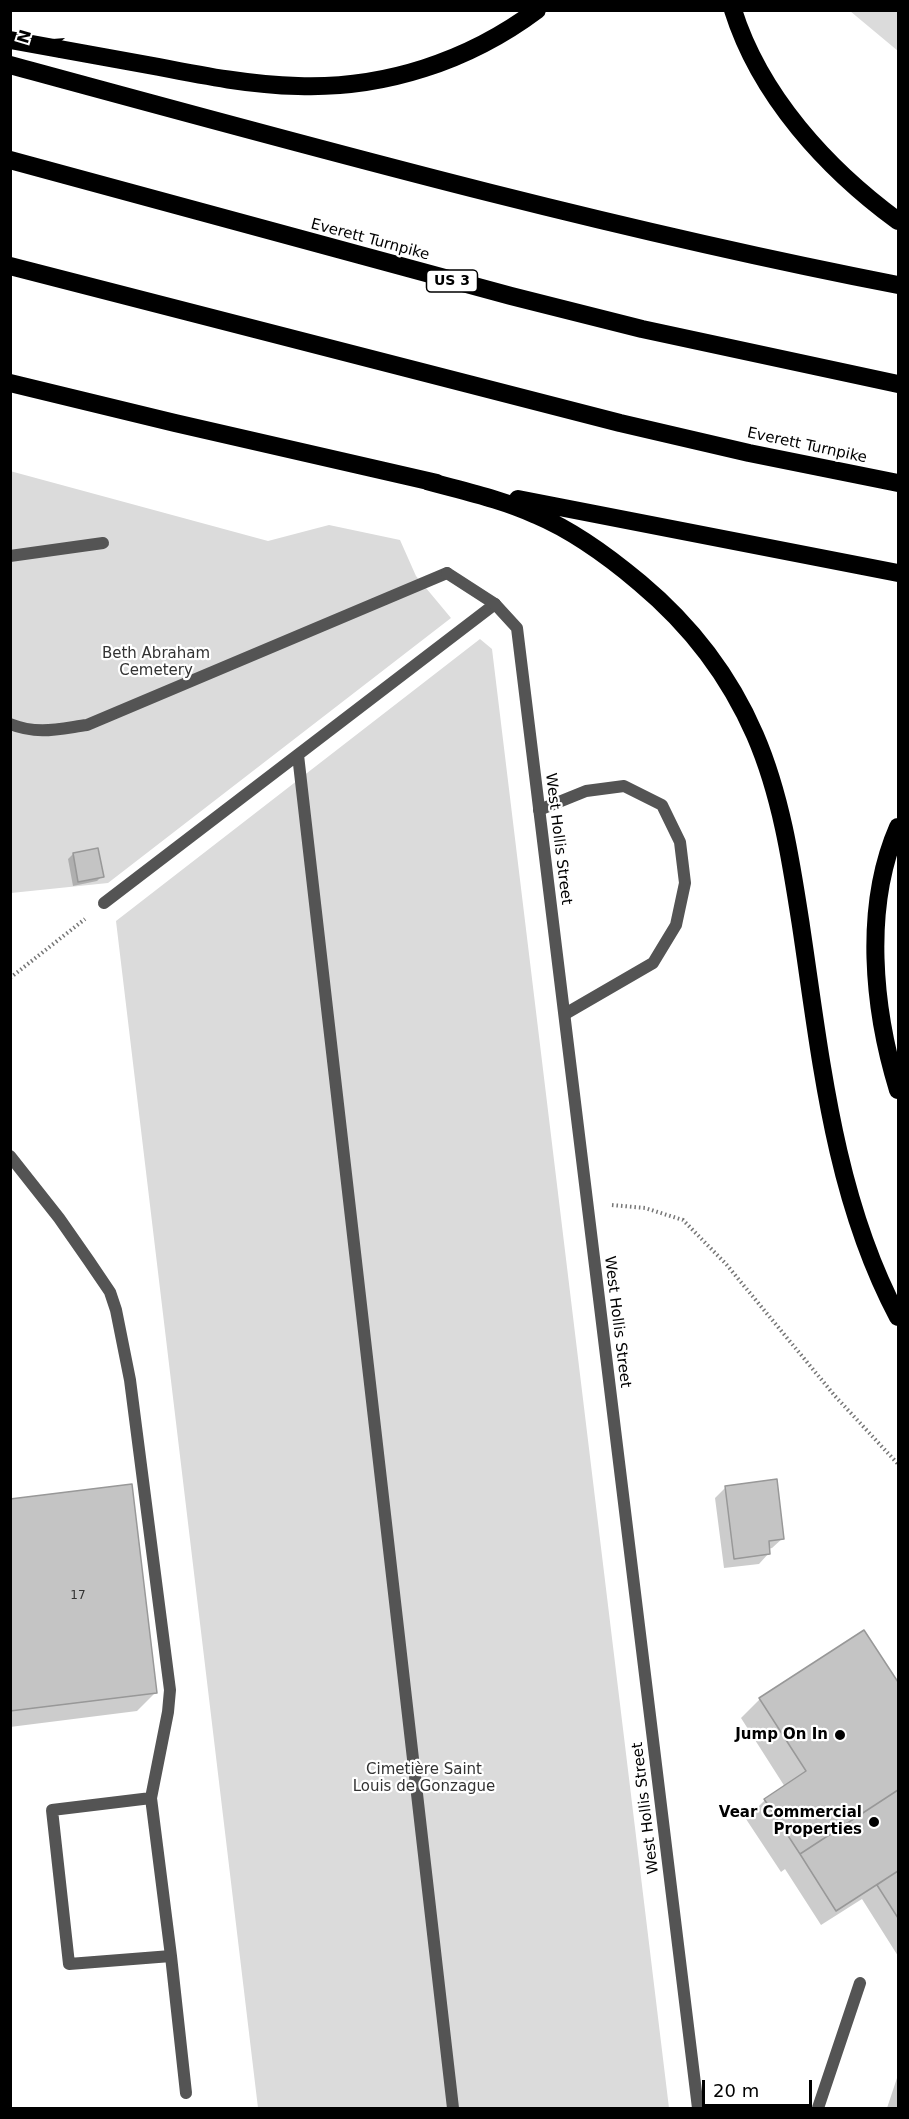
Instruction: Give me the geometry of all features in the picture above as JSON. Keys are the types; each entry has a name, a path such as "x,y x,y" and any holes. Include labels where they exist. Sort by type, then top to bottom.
{"highway":[{"path":"10,40 231,80 297,86 341,85 386,79 450,59 499,36 537,10"},
{"path":"733,10 751,56 788,114 824,157 898,221"},
{"path":"10,65 489,193 621,225 898,285"},
{"name":"Everett Turnpike","path":"10,160 522,299 653,332 898,384"},
{"name":"Everett Turnpike","path":"10,266 620,423 749,453 898,483"},
{"path":"10,383 427,481 527,511 562,527 593,546 655,596 685,626 713,660 734,694 755,734 769,773 781,815 796,893 838,1152 868,1249 898,1317"},
{"path":"427,481 898,573"},
{"path":"898,827 885,866 880,897 876,959 880,1019 898,1090"}],"street":[{"path":"10,556 103,543"},
{"name":"West Hollis Street","path":"10,724 26,730 42,732 87,725 447,573 495,604 517,628 698,2109"},
{"path":"104,903 495,604"},
{"path":"298,755 453,2109"},
{"path":"539,810 586,791 624,786 663,805 680,842 685,884 676,926 653,963 565,1014"},
{"path":"10,1156 59,1218 110,1292 122,1336 130,1380 170,1690 168,1712 151,1798 186,2093"},
{"path":"151,1798 52,1810 69,1964 171,1956"},
{"path":"818,2109 860,1983"}],"path":[{"path":"10,978 104,903"},
{"path":"587,1202 645,1208 683,1220 726,1264 835,1396 898,1464"}],"green space":[{"path":"850,11 898,11 898,51"},
{"name":"Beth Abraham Cemetery","path":"10,471 268,541 329,525 400,540 416,576 451,618 108,883 11,893"},
{"name":"Cimetière Saint Louis de Gonzague","path":"480,639 492,649 669,2108 258,2108 116,921"}],"building":[{"path":"98,848 104,877 78,882 73,853"},
{"path":"777,1479 784,1539 769,1541 770,1554 734,1559 725,1486"},
{"path":"132,1484 157,1693 10,1711 10,1499"},
{"name":"Jump On In","path":"864,1630 898,1682 898,1790 800,1854 764,1799 806,1771 759,1698"},
{"name":"Vear Commercial Properties","path":"898,1790 898,1871 836,1911 800,1854"},
{"path":"898,1871 898,1918 877,1885"}],"place":[{"name":"Jump On In","path":"840,1735"},
{"name":"Vear Commercial Properties","path":"874,1822"}]}
